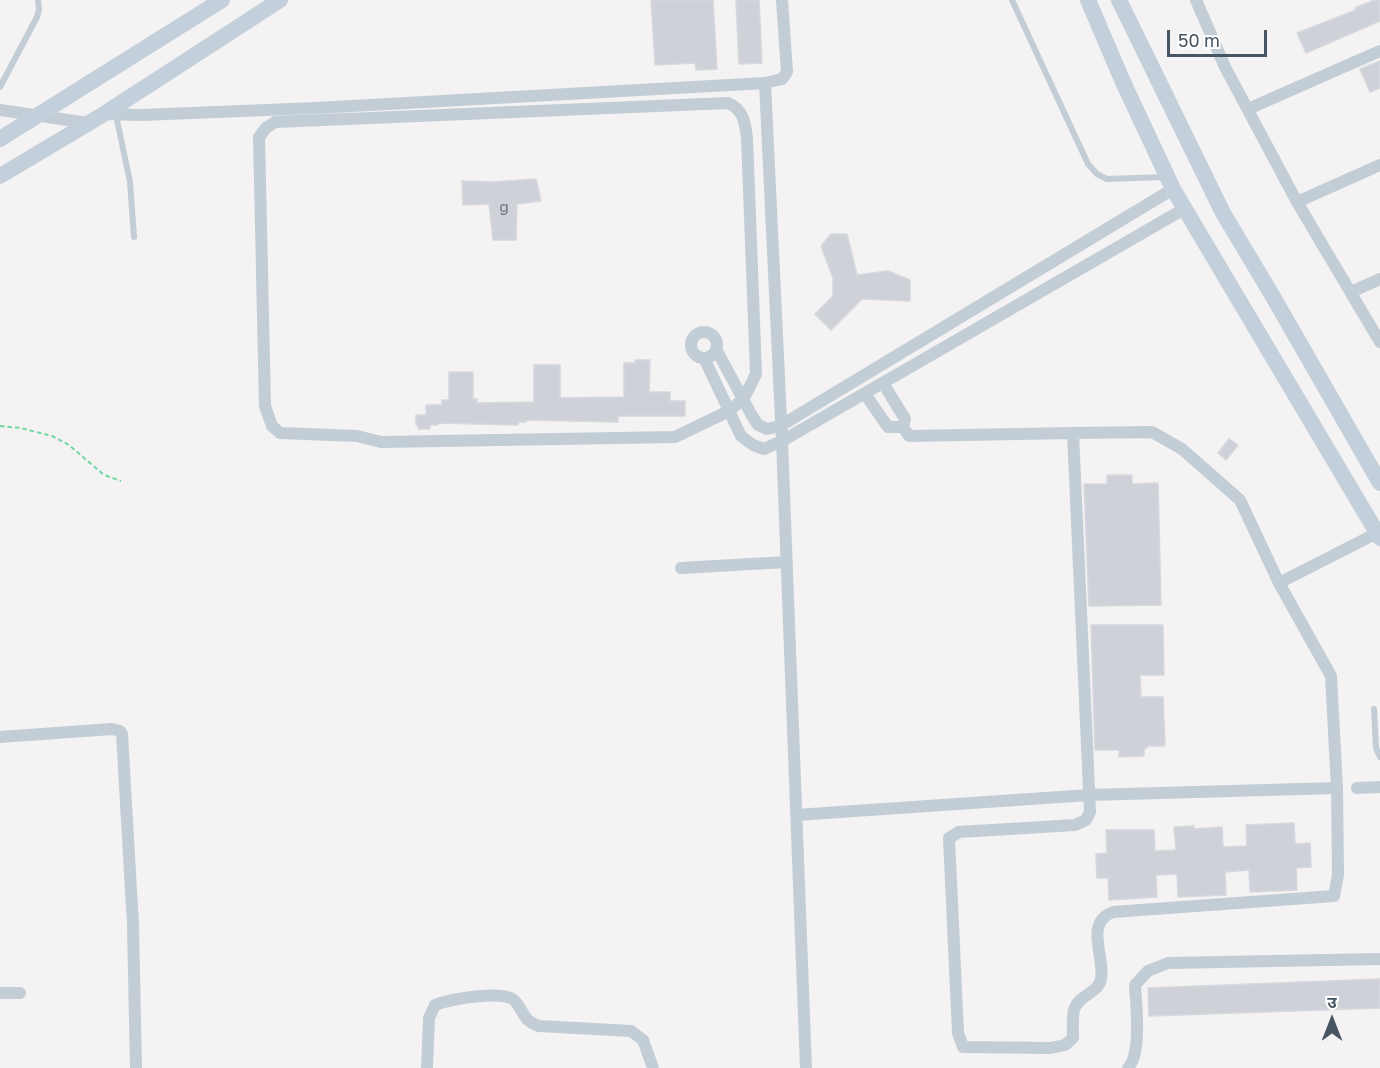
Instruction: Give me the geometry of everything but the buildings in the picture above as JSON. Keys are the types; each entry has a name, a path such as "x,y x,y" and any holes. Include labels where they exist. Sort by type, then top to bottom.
{"street":[{"path":"0,139 222,0"},
{"path":"0,176 88,123 110,114 280,0"},
{"path":"110,114 316,108 765,83 782,80 787,72 782,0"},
{"path":"1088,0 1123,81 1184,209 1378,535 1279,583"},
{"path":"1119,0 1223,213 1380,483"},
{"path":"1199,1 1225,67 1297,202 1380,342"},
{"path":"1248,109 1380,51"},
{"path":"765,83 782,441 806,1068"},
{"path":"728,103 735,106 741,112 745,122 747,138 756,374 744,398 729,411 675,436 381,442 357,436 280,433 272,426 265,406 259,137 275,122 728,103"},
{"path":"0,110 88,123"},
{"path":"1297,202 1380,165"},
{"path":"716,349 712,356 704,358 696,355 692,348 692,340 698,334 710,334 716,341 716,349 737,389 758,424 767,429 780,426 1171,183"},
{"path":"704,358 741,436 753,445 764,449 865,394 1184,209"},
{"path":"1351,292 1380,279"},
{"path":"883,383 905,419 903,427 909,436 1073,433 1152,432 1182,450 1240,500 1279,583 1331,676 1337,788 1338,875 1334,896 1113,912 1105,915 1097,927 1101,979 1096,988 1083,997 1074,1008 1073,1038 1065,1045 1051,1048 963,1047 958,1033 949,838 959,832 1075,825 1086,820 1090,812 1073,433"},
{"path":"865,394 888,428 903,427"},
{"path":"681,568 786,562"},
{"path":"0,737 112,729 122,734 133,925 136,1068"},
{"path":"1357,788 1380,787"},
{"path":"796,815 1089,795 1337,788"},
{"path":"1128,1068 1132,1064 1136,1047 1136,985 1148,971 1168,963 1380,958"},
{"path":"0,993 20,993"},
{"path":"427,1068 429,1018 435,1005 450,999 505,996 514,1001 528,1023 539,1026 631,1031 643,1040 652,1068"}],"lane":[{"path":"0,87 37,17 38,0"},
{"path":"1012,0 1092,169 1107,178 1171,183"},
{"path":"110,114 130,182 134,237"},
{"path":"1374,709 1376,748 1380,757"}],"path":[{"path":"0,426 21,428 52,436 69,445 104,475 121,481"}]}
